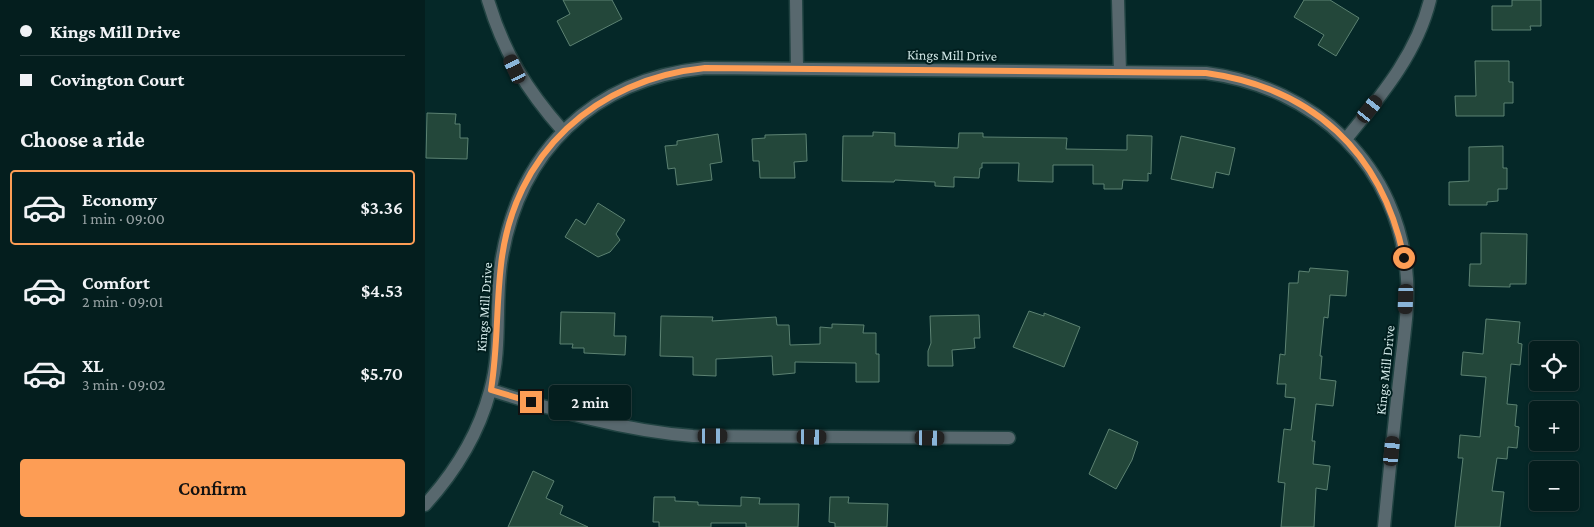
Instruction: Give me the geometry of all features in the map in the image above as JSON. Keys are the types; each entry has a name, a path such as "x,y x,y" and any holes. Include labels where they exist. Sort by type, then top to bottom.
{"street":[{"path":"488,0 498,32 515,69 539,104 563,130"},
{"path":"796,0 797,68"},
{"path":"1119,0 1120,72"},
{"path":"1346,139 1390,84 1414,43 1430,0"},
{"name":"Kings Mill Drive","path":"425,506 462,458 483,417 491,390 497,348 501,265 508,228 517,200 544,153 563,130 607,97 634,84 662,74 705,68 1206,73 1249,81 1277,91 1303,104 1346,139 1369,168 1387,200 1400,236 1407,280 1406,317 1384,527"},
{"path":"491,390 637,430 666,434 693,436 1009,438"}],"building":[{"path":"563,0 612,0 622,19 570,46 557,21 570,14"},
{"path":"1304,0 1330,0 1359,18 1336,56 1318,45 1324,35 1294,17"},
{"path":"1512,0 1541,0 1541,26 1530,26 1531,30 1492,30 1492,6 1512,6"},
{"path":"1475,61 1509,61 1509,82 1513,82 1513,103 1504,103 1504,116 1456,116 1455,96 1476,96"},
{"path":"427,113 456,114 455,124 460,124 460,138 468,138 467,159 426,158"},
{"path":"873,132 895,133 895,146 958,148 959,133 983,133 983,137 1067,138 1066,149 1127,150 1127,135 1152,136 1151,174 1148,173 1148,181 1123,180 1122,189 1104,189 1104,184 1093,184 1093,165 1053,165 1053,182 1018,181 1019,163 982,163 979,178 954,177 954,187 935,186 935,182 895,180 894,182 842,181 843,136 873,136"},
{"path":"718,134 722,162 710,164 712,180 677,185 675,168 668,169 665,146 677,145 677,141"},
{"path":"806,134 807,161 794,162 795,178 760,178 759,161 753,161 752,139 765,138 765,135"},
{"path":"1181,136 1235,148 1229,175 1216,172 1213,188 1171,179"},
{"path":"1503,146 1503,168 1507,168 1507,189 1498,189 1498,201 1487,202 1487,205 1449,205 1449,182 1469,181 1469,147"},
{"path":"598,203 625,220 616,234 620,240 610,252 598,257 565,237 576,219 585,225"},
{"path":"1481,233 1527,234 1526,284 1510,284 1510,287 1469,286 1470,264 1481,264"},
{"path":"1310,268 1348,271 1346,296 1330,295 1328,318 1324,317 1320,379 1336,381 1333,406 1316,404 1312,441 1315,441 1313,464 1330,466 1327,490 1316,488 1314,527 1281,527 1285,483 1278,482 1284,429 1291,430 1295,398 1285,397 1286,384 1277,384 1280,354 1285,355 1289,283 1298,283 1299,271 1309,272"},
{"path":"1029,311 1044,316 1044,313 1080,327 1064,367 1013,347"},
{"path":"561,312 615,313 614,336 626,336 625,355 584,353 584,348 572,348 573,344 560,344"},
{"path":"979,315 980,338 974,338 975,348 952,350 953,366 928,366 928,351 931,343 930,316"},
{"path":"661,316 713,317 712,321 776,317 777,325 789,325 790,345 820,344 820,327 832,328 832,324 864,325 863,333 876,333 876,354 879,354 879,382 856,382 856,363 795,362 795,373 773,375 772,356 716,359 716,376 693,375 693,357 660,356"},
{"path":"1486,319 1520,322 1518,343 1522,344 1520,365 1511,364 1507,404 1517,405 1515,426 1519,427 1517,448 1508,447 1507,459 1497,458 1492,491 1504,492 1500,527 1455,527 1463,458 1458,458 1460,435 1480,437 1486,377 1461,375 1463,352 1483,354"},
{"path":"1109,429 1138,442 1132,460 1116,489 1089,474"},
{"path":"533,471 554,481 546,498 563,506 560,514 588,527 508,527"},
{"path":"654,497 675,497 675,501 698,502 698,505 741,506 741,497 760,498 759,504 799,504 798,527 746,527 746,523 711,523 711,527 659,527 659,522 653,522"},
{"path":"830,497 849,497 848,503 888,504 887,527 835,527 835,523 829,522"}],"route":[{"path":"531,402 491,390 497,348 501,265 508,228 517,200 544,153 563,130 583,113 607,97 634,84 662,74 683,70 705,68 1206,73 1249,81 1277,91 1303,104 1346,139 1369,168 1387,200 1400,236 1404,258"}]}
